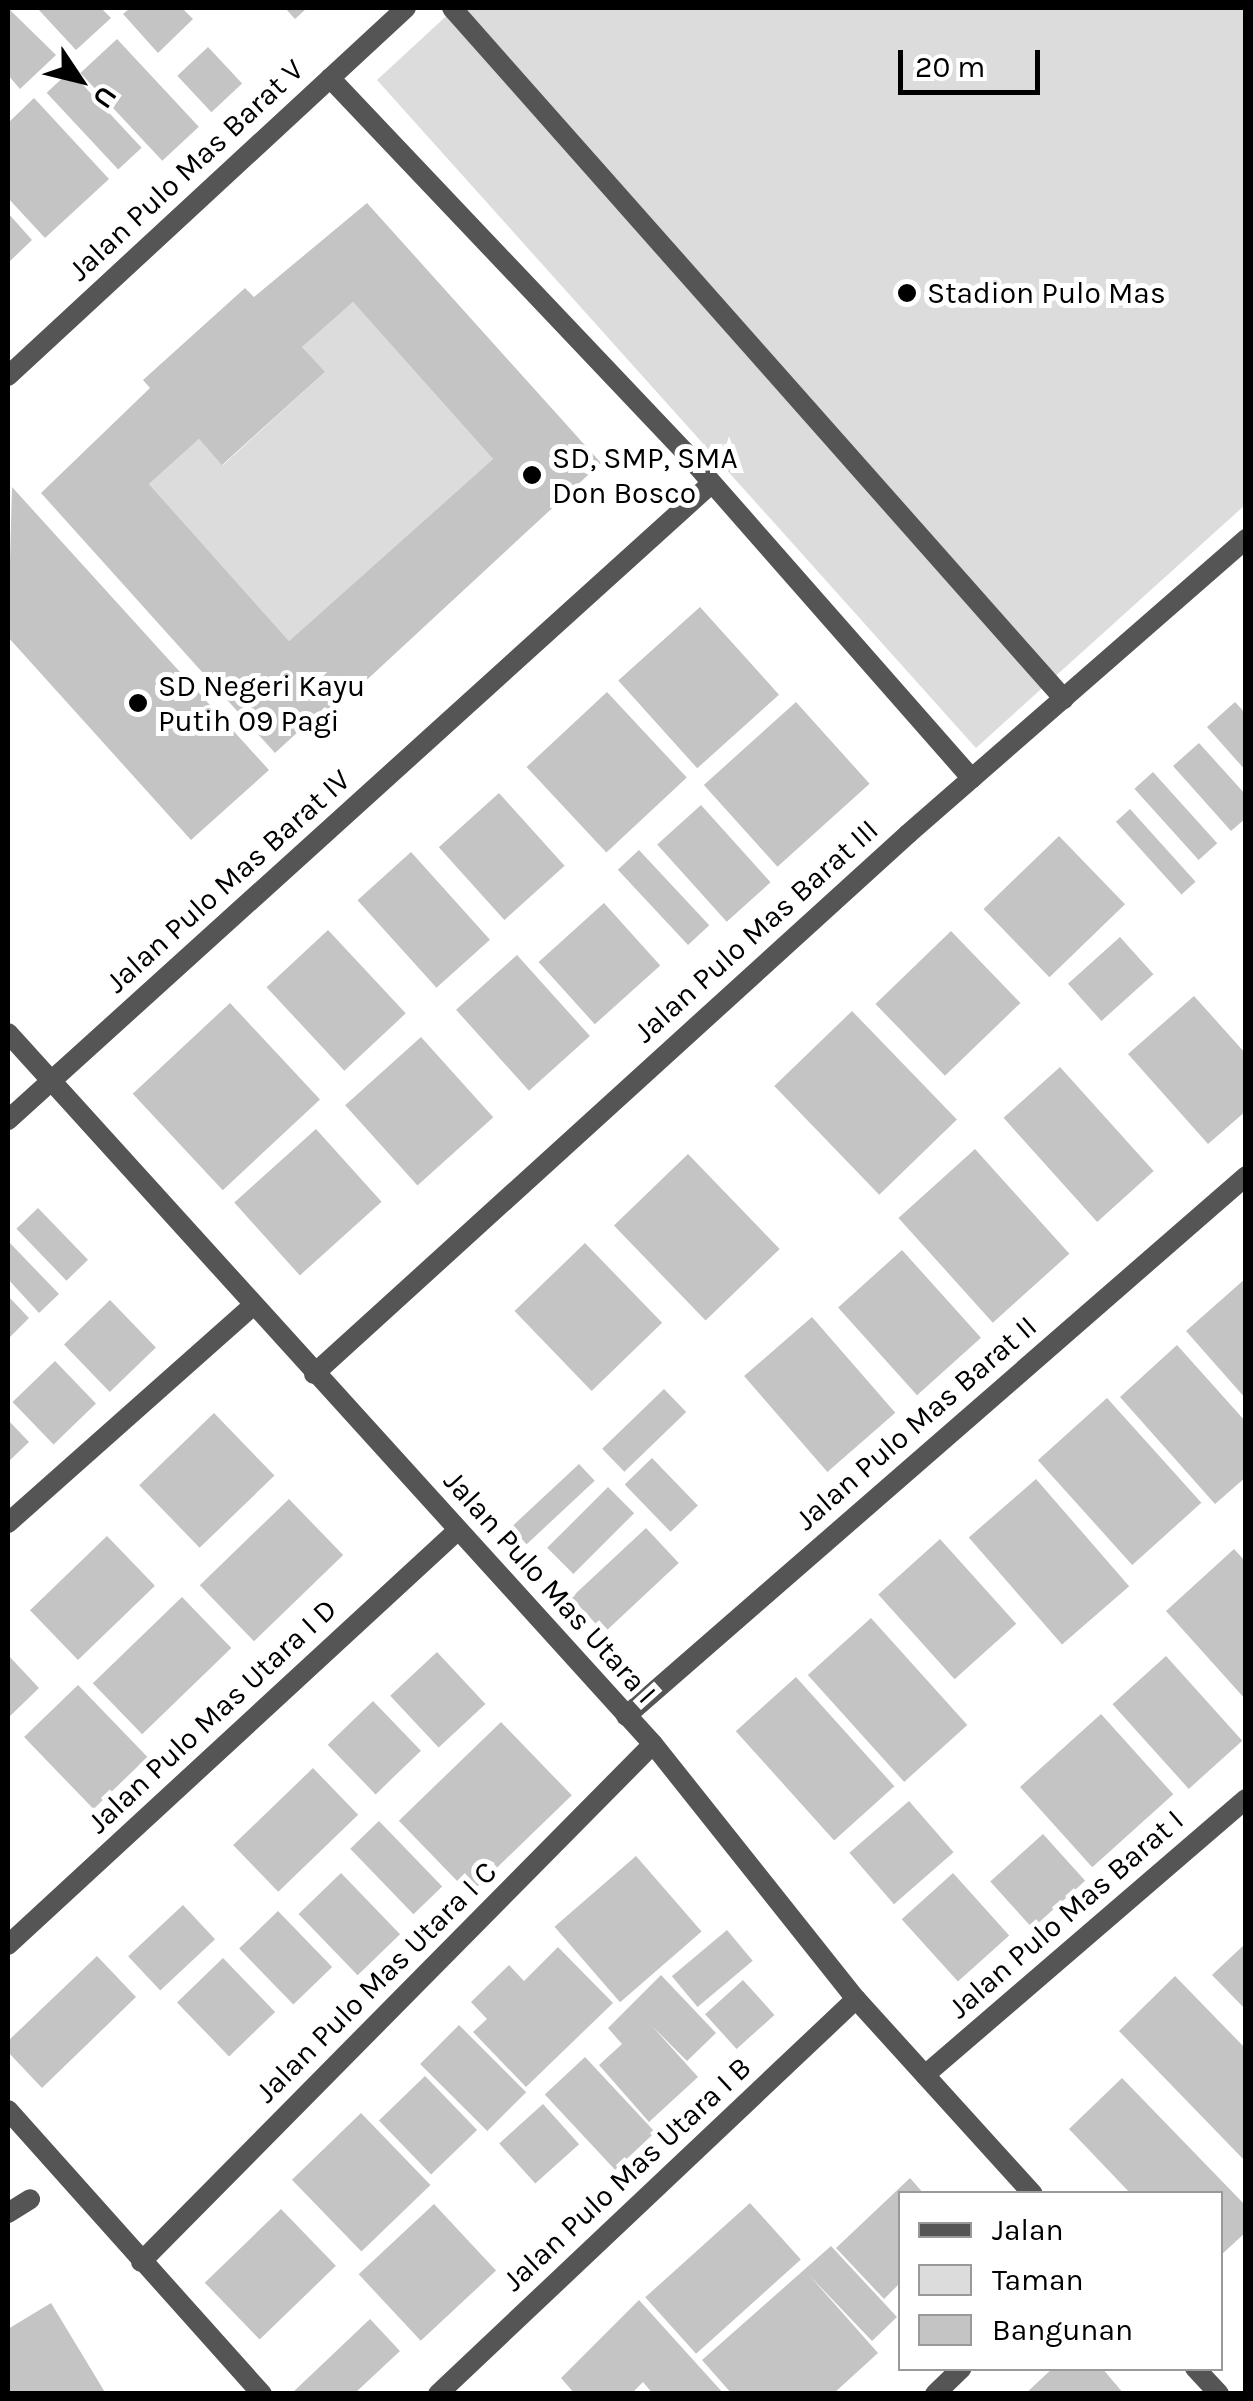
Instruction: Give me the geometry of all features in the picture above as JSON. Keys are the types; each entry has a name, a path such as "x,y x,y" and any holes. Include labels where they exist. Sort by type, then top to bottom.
{"street":[{"name":"Jalan Pulo Mas Barat V","path":"8,376 406,8"},
{"path":"452,8 1064,699"},
{"path":"330,78 712,484 972,780"},
{"name":"Jalan Pulo Mas Barat IV","path":"8,1120 712,484"},
{"name":"Jalan Pulo Mas Barat III","path":"314,1374 972,780 1246,539"},
{"name":"Jalan Pulo Mas Utara I","path":"8,1033 653,1744 856,1999 1030,2191"},
{"name":"Jalan Pulo Mas Barat II","path":"626,1716 1246,1176"},
{"path":"8,1523 252,1306"},
{"name":"Jalan Pulo Mas Utara I D","path":"8,1945 458,1530"},
{"name":"Jalan Pulo Mas Utara I C","path":"141,2262 653,1744"},
{"name":"Jalan Pulo Mas Barat I","path":"925,2075 1246,1798"},
{"name":"Jalan Pulo Mas Utara I B","path":"438,2394 856,1999"},
{"path":"8,2110 262,2394"},
{"path":"8,2213 30,2199"},
{"path":"935,2394 959,2371"},
{"path":"1198,2371 1219,2394"}],"green space":[{"name":"Stadion Pulo Mas","path":"455,8 1245,8 1245,505 976,748 377,80"},
{"path":"353,302 493,459 289,641 149,484 199,439 223,465 324,373 302,347"}],"building":[{"path":"8,8 56,55 20,89 8,75"},
{"path":"37,8 101,8 111,18 76,50"},
{"path":"130,8 182,8 193,19 158,53 123,14"},
{"path":"285,8 307,8 295,19"},
{"path":"117,39 199,127 162,161 80,73"},
{"path":"208,47 242,84 211,112 177,76"},
{"path":"70,71 142,148 118,170 47,93"},
{"path":"34,98 109,179 45,238 8,198 8,123"},
{"name":"SD, SMP, SMA Don Bosco","path":"367,203 601,463 331,713 325,707 275,753 41,493 150,388 143,380 245,288 254,297","holes":["353,302 493,459 289,641 149,484 199,439 222,465 325,372 302,347"]},
{"path":"8,213 32,240 8,263"},
{"name":"SD Negeri Kayu Putih 09 Pagi","path":"12,487 269,770 191,840 8,637"},
{"path":"700,607 779,695 697,768 618,681"},
{"path":"607,692 687,778 606,853 527,767"},
{"path":"796,702 870,784 777,867 704,785"},
{"path":"1235,702 1246,714 1246,771 1207,727"},
{"path":"1199,743 1246,795 1246,818 1231,831 1173,766"},
{"path":"1153,772 1217,843 1199,860 1134,789"},
{"path":"499,793 565,866 504,920 439,847"},
{"path":"701,805 771,882 727,922 657,844"},
{"path":"1130,809 1196,882 1181,895 1116,822"},
{"path":"1059,836 1125,904 1049,977 983,909"},
{"path":"639,850 709,925 688,945 618,870"},
{"path":"411,852 490,940 436,988 357,900"},
{"path":"604,903 660,965 595,1024 539,962"},
{"path":"328,930 406,1013 344,1071 267,987"},
{"path":"951,931 1020,1003 945,1076 875,1004"},
{"path":"1120,937 1153,974 1101,1021 1068,984"},
{"path":"517,955 590,1036 529,1091 456,1010"},
{"path":"1194,996 1246,1054 1246,1111 1208,1144 1128,1054"},
{"path":"230,1003 320,1100 223,1190 133,1094"},
{"path":"852,1011 957,1120 879,1195 774,1086"},
{"path":"421,1037 493,1117 417,1186 345,1105"},
{"path":"1060,1067 1154,1171 1097,1222 1004,1118"},
{"path":"316,1129 382,1202 300,1275 234,1203"},
{"path":"975,1149 1069,1254 993,1323 898,1218"},
{"path":"688,1154 780,1249 706,1321 614,1226"},
{"path":"38,1208 88,1260 66,1281 16,1229"},
{"path":"8,1241 59,1294 39,1313 8,1279"},
{"path":"585,1243 662,1323 592,1391 515,1311"},
{"path":"902,1250 981,1338 917,1395 838,1308"},
{"path":"1246,1278 1246,1399 1186,1331"},
{"path":"8,1296 29,1318 8,1339"},
{"path":"110,1300 156,1347 110,1392 64,1344"},
{"path":"812,1317 895,1413 827,1472 744,1376"},
{"path":"1177,1345 1246,1422 1246,1477 1215,1504 1120,1397"},
{"path":"55,1361 96,1403 54,1444 13,1402"},
{"path":"664,1389 686,1412 624,1472 602,1449"},
{"path":"1107,1398 1201,1503 1132,1565 1038,1460"},
{"path":"214,1413 274,1476 200,1548 139,1485"},
{"path":"8,1420 29,1442 8,1462"},
{"path":"652,1458 698,1505 671,1532 625,1484"},
{"path":"579,1464 595,1481 527,1544 511,1527"},
{"path":"1036,1479 1129,1586 1062,1645 969,1537"},
{"path":"608,1487 634,1513 573,1574 547,1548"},
{"path":"289,1499 343,1555 254,1641 200,1585"},
{"path":"646,1528 679,1563 604,1633 571,1598"},
{"path":"107,1536 155,1586 78,1660 30,1610"},
{"path":"940,1539 1016,1624 955,1679 878,1595"},
{"path":"1234,1549 1246,1562 1246,1700 1166,1611"},
{"path":"182,1597 231,1648 142,1734 93,1683"},
{"path":"871,1618 967,1725 904,1782 808,1675"},
{"path":"437,1652 485,1704 439,1748 390,1696"},
{"path":"8,1655 39,1688 8,1718"},
{"path":"1166,1656 1242,1741 1189,1789 1112,1704"},
{"path":"796,1677 894,1786 834,1840 736,1731"},
{"path":"78,1685 147,1757 94,1809 24,1737"},
{"path":"373,1701 421,1751 376,1794 328,1745"},
{"path":"1101,1714 1173,1794 1092,1867 1020,1787"},
{"path":"501,1722 572,1795 470,1894 399,1821"},
{"path":"313,1768 358,1815 278,1892 233,1845"},
{"path":"909,1801 954,1852 894,1904 849,1853"},
{"path":"379,1821 442,1886 413,1914 350,1849"},
{"path":"1043,1834 1085,1881 1032,1928 990,1882"},
{"path":"636,1856 702,1931 620,2002 554,1927"},
{"path":"341,1873 400,1934 358,1975 299,1914"},
{"path":"953,1873 1009,1935 958,1982 902,1919"},
{"path":"183,1905 215,1939 160,1991 128,1956"},
{"path":"278,1911 332,1967 293,2005 239,1949"},
{"path":"727,1930 753,1961 698,2007 672,1976"},
{"path":"1246,1943 1246,2010 1212,1975"},
{"path":"558,1947 613,2003 526,2087 473,2032 487,2019 471,2002 509,1965 524,1981"},
{"path":"97,1956 136,1997 42,2088 8,2052 8,2041"},
{"path":"223,1958 275,2012 229,2056 177,2002"},
{"path":"661,1975 716,2033 687,2061 652,2026 698,2077 649,2122 599,2065 622,2044 608,2028"},
{"path":"1175,1976 1246,2049 1246,2162 1119,2031"},
{"path":"743,1980 774,2015 737,2049 705,2014"},
{"path":"459,2025 526,2092 487,2131 420,2064"},
{"path":"585,2057 655,2132 615,2170 545,2095"},
{"path":"425,2076 477,2130 431,2174 379,2120"},
{"path":"1122,2078 1246,2206 1246,2232 1223,2253 1223,2191 1128,2191 1069,2129"},
{"path":"543,2104 579,2144 535,2184 499,2143"},
{"path":"361,2113 430,2185 361,2252 292,2180"},
{"path":"910,2178 921,2191 898,2191 898,2285 884,2299 836,2248"},
{"path":"750,2203 801,2259 696,2354 645,2297"},
{"path":"434,2204 496,2271 421,2341 359,2274"},
{"path":"281,2209 336,2266 260,2339 205,2283"},
{"path":"831,2246 897,2317 872,2341 809,2275 878,2353 833,2394 732,2394 702,2360"},
{"path":"639,2300 724,2394 653,2394 643,2382 631,2394 575,2394 561,2378"},
{"path":"51,2303 106,2394 8,2394 8,2329"},
{"path":"370,2319 400,2351 354,2394 291,2394"},
{"path":"1050,2371 1105,2371 1124,2394 1025,2394"}],"place":[{"name":"Stadion Pulo Mas","path":"907,293"},
{"name":"SD, SMP, SMA Don Bosco","path":"532,475"},
{"name":"SD Negeri Kayu Putih 09 Pagi","path":"138,703"}]}
